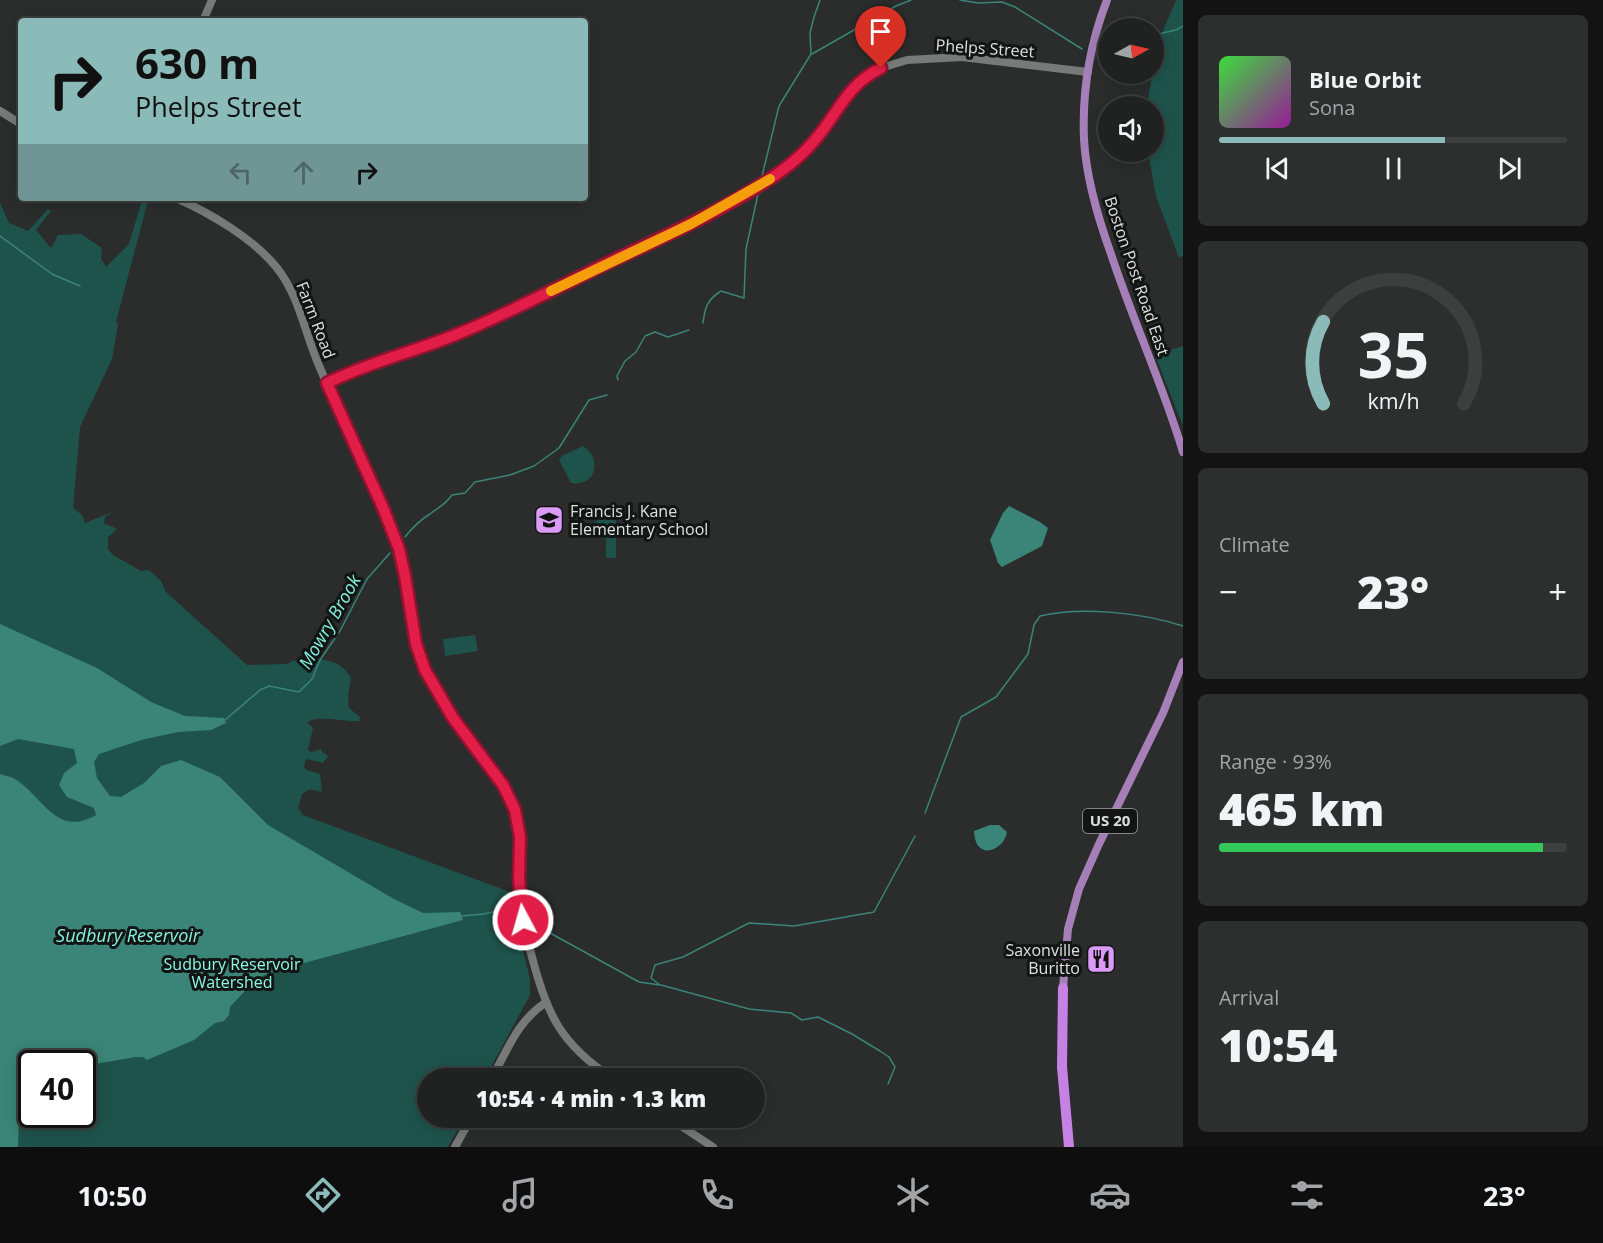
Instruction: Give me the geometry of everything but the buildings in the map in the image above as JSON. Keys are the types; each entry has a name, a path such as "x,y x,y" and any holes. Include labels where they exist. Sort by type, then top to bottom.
{"highway":[{"name":"US 20","path":"1063,988 1061,1060 1069,1147"}],"main road":[{"name":"Boston Post Road East","path":"1107,0 1088,72 1084,138 1096,208 1115,267 1183,452"},
{"name":"US 20","path":"1063,988 1068,929 1077,896 1099,844 1165,709 1183,662"}],"street":[{"path":"204,18 212,0"},
{"name":"Phelps Street","path":"327,383 465,331 679,230 734,201 797,159 817,139 857,83 881,68 907,60 962,57 1088,72"},
{"path":"0,111 18,122"},
{"name":"Farm Road","path":"182,201 201,210 259,249 278,269 292,292 312,351 384,510 399,549 416,644 425,670 453,718 503,785 515,810 520,837 523,920 537,981 545,1003 556,1025 573,1047 599,1068"},
{"path":"498,1068 524,1020 545,1003"},
{"path":"455,1147 465,1128"},
{"path":"684,1128 712,1147"}],"green space":[{"path":"1176,0 1183,0 1183,256 1179,258 1156,196 1150,162 1164,162 1164,96 1149,96 1151,84 1164,84 1164,29"},
{"name":"Sudbury Reservoir Watershed","path":"142,201 147,201 116,322 118,324 112,359 80,427 73,508 82,515 85,523 112,512 105,517 104,523 117,529 108,537 108,549 113,555 141,571 149,570 161,581 166,592 247,665 324,660 338,664 351,677 349,708 360,717 359,721 325,719 307,722 313,728 308,750 311,752 321,749 328,756 323,763 306,759 304,767 320,774 322,792 310,789 302,794 298,808 303,815 513,893 517,927 530,979 530,995 490,1068 417,1068 417,1128 458,1128 448,1147 0,1147 0,203 9,223 28,231 48,209 51,211 36,230 51,248 58,235 81,234 102,248 101,258 106,267 129,244"},
{"path":"1183,346 1183,426 1155,355"},
{"path":"583,446 593,458 594,471 586,481 571,483 559,460 562,456"},
{"path":"607,515 614,517 616,522 616,558 606,558 606,539 599,538 596,530 590,525"},
{"path":"475,635 478,651 445,656 443,639"}],"water":[{"path":"1009,506 1048,528 1042,546 1002,567 998,563 990,540 1003,513"},
{"name":"Sudbury Reservoir","path":"0,624 97,668 151,702 185,716 224,718 226,723 211,730 178,732 141,740 99,754 94,762 97,778 110,796 121,797 144,783 161,766 181,760 220,777 268,825 394,899 423,913 460,912 463,920 271,972 256,979 230,1007 229,1015 224,1021 215,1023 194,1040 147,1060 143,1057 136,1057 96,1064 96,1050 18,1050 18,1147 0,1147 0,774 18,781 61,819 71,822 83,821 96,815 94,808 67,797 59,785 64,773 77,763 74,749 18,739 0,746"},
{"path":"990,825 999,825 1007,832 1005,839 996,848 984,850 979,847 974,831"}],"waterway":[{"name":"Mowry Brook","path":"762,176 779,106 811,54 810,33 820,0"},
{"path":"812,54 896,6 911,0"},
{"path":"960,0 978,3 1002,2 1015,7 1082,49"},
{"path":"1164,33 1183,26"},
{"name":"Mowry Brook","path":"703,323 708,304 721,291 744,298 746,249 758,194"},
{"path":"0,236 52,274 80,286"},
{"name":"Mowry Brook","path":"618,380 617,376 625,361 636,352 645,336 655,332 668,337 689,330"},
{"name":"Mowry Brook","path":"405,537 413,527 444,504 452,495 465,493 475,482 510,475 534,466 559,448 589,400 607,395"},
{"name":"Mowry Brook","path":"225,720 260,690 269,686 299,692 312,679 320,660 340,631 367,579 390,553"},
{"path":"925,813 961,717 996,697 1028,654 1034,625 1040,616 1056,613 1112,612 1167,621 1183,626"},
{"path":"535,929 541,928 639,982 660,985 651,978 655,965 683,957 749,923 794,926 874,912 915,836"},
{"path":"461,916 511,908"},
{"path":"661,985 749,1009 791,1013 802,1020 818,1017 852,1034 889,1057 895,1067 888,1084"}],"slow traffic":[{"path":"551,291 691,224 770,179"}],"place":[{"name":"Francis J. Kane Elementary School","path":"549,520"},
{"name":"Saxonville Buritto","path":"1101,959"}],"route":[{"path":"523,920 519,879 519,823 515,810 503,785 453,718 425,670 416,644 399,549 327,383 465,331 679,230 740,197 775,176 797,159 817,139 857,83 868,74 881,68"}]}
